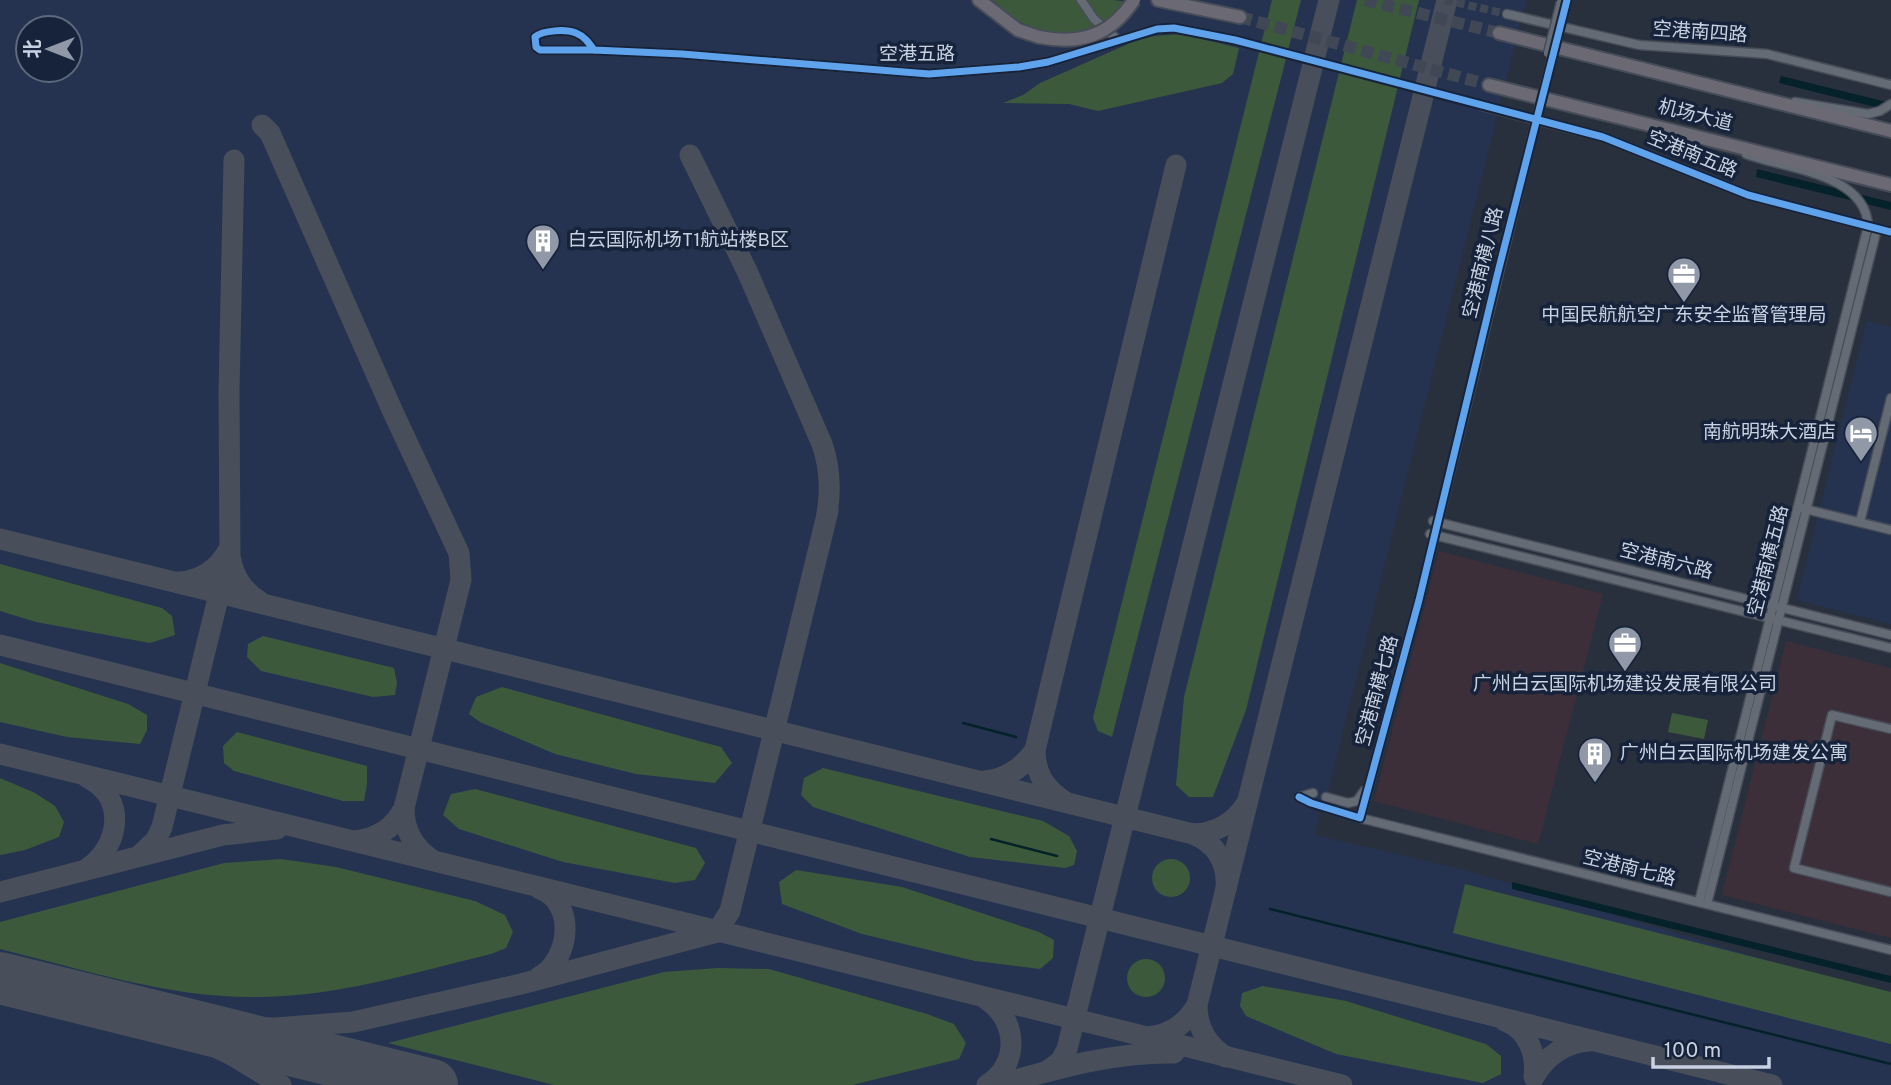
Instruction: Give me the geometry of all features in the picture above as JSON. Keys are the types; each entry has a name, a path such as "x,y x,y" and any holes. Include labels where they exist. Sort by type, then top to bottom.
{"highway":[{"path":"979,0 1018,30 1039,37 1065,40 1095,35 1110,29 1134,0"},
{"path":"1158,0 1240,18"},
{"name":"机场大道","path":"1499,33 1891,131"},
{"name":"机场大道","path":"1489,85 1891,185"}],"street":[{"path":"1081,0 1094,19 1118,40"},
{"name":"空港南横八路","path":"1432,535 1564,1"},
{"name":"空港南四路","path":"1507,14 1639,45 1766,54 1891,85"},
{"path":"1088,51 1094,38 1094,19"},
{"name":"空港五路","path":"594,50 585,39 573,32 541,32 535,37 536,47 540,50 682,54 908,74 1019,67 1088,51 1157,29 1174,28 1235,40"},
{"path":"1771,101 1815,104 1860,113 1880,111 1891,103"},
{"name":"空港南五路","path":"1482,106 1603,136 1748,195 1891,232"},
{"path":"1728,144 1757,158 1824,177 1849,190 1866,212 1872,228"},
{"name":"空港南横五路","path":"1703,903 1872,228"},
{"path":"1860,522 1891,398"},
{"path":"1802,508 1891,530"},
{"name":"空港南六路","path":"1435,522 1891,635"},
{"name":"空港南六路","path":"1432,535 1891,648"},
{"name":"空港南横七路","path":"1326,797 1348,803 1362,797 1432,535"},
{"name":"空港南横七路","path":"1360,818 1432,535"},
{"path":"1891,729 1832,715 1794,868 1891,892"},
{"path":"1311,803 1298,797 1313,793"},
{"path":"1324,807 1360,818"},
{"name":"空港南七路","path":"1360,818 1891,950"}],"shaded area":[{"path":"0,0 1526,0 1323,812 1320,811 1315,835 1461,869 1891,997 1891,1085 0,1085"},
{"path":"1781,76 1891,103 1891,111 1779,83"},
{"path":"1757,169 1891,202 1891,210 1756,177"},
{"name":"南航明珠大酒店","path":"1867,321 1891,327 1891,624 1797,600"},
{"path":"1439,551 1603,594 1538,844 1374,801"},
{"path":"1786,641 1891,668 1891,938 1722,895"},
{"path":"1512,882 1891,976 1891,983 1512,889"}],"green space":[{"path":"992,0 1128,2 1103,25 1092,31 1069,35 1046,32 1024,24"},
{"path":"1272,0 1301,0 1112,737 1098,731 1093,718"},
{"path":"1357,0 1419,0 1246,710 1213,797 1189,797 1176,785 1184,697"},
{"path":"1181,34 1239,48 1233,74 1222,83 1098,111 1069,104 1003,103 1023,95 1040,83 1137,40"},
{"path":"0,564 162,608 172,616 175,635 150,643 36,622 0,611"},
{"path":"263,636 394,668 397,683 395,695 373,697 261,671 247,657 248,644"},
{"path":"0,663 128,704 147,715 147,730 140,744 67,737 0,722"},
{"path":"502,687 721,747 732,763 715,783 636,774 555,754 480,722 469,714 476,697"},
{"path":"1672,713 1708,720 1704,739 1668,732"},
{"path":"237,732 367,766 364,801 343,801 234,771 224,763 223,746"},
{"path":"823,768 1043,821 1069,836 1077,851 1074,865 1065,868 970,857 813,807 801,795 804,778"},
{"path":"0,778 35,793 55,806 64,822 59,837 25,850 0,855"},
{"path":"475,789 696,848 705,863 695,880 675,883 563,862 459,829 443,815 451,794"},
{"path":"281,859 336,867 475,901 505,915 513,932 506,948 491,954 348,988 261,997 195,993 129,982 0,949 0,922 224,863"},
{"path":"1171,859 1184,865 1190,878 1184,891 1171,897 1158,891 1152,878 1158,865"},
{"path":"796,870 902,887 1039,932 1054,940 1053,958 1040,969 975,961 862,934 782,904 779,882"},
{"path":"1465,884 1891,992 1891,1044 1453,933"},
{"path":"1146,959 1160,964 1165,978 1160,992 1146,997 1132,992 1127,978 1132,964"},
{"path":"718,968 769,969 927,1014 954,1024 966,1043 959,1059 852,1085 554,1085 388,1043 664,972"},
{"path":"1263,986 1346,1001 1486,1044 1501,1056 1501,1074 1483,1083 1336,1054 1246,1016 1240,1006 1242,993"}],"waterway":[{"path":"963,723 1016,737"},
{"path":"991,839 1057,856"},
{"path":"1270,909 1891,1064"}],"taxiway":[{"path":"1047,1071 1061,1061 1067,1049 1329,0"},
{"path":"1148,1037 1177,1027 1197,1005 1447,0"},
{"path":"262,125 270,133 393,412 459,553 461,580 404,808 411,837 419,849 431,859"},
{"path":"690,155 747,271 822,444 829,479 827,514"},
{"path":"234,160 229,391 230,556 240,582 248,593 259,601"},
{"path":"1064,801 1042,780 1035,750 1176,165"},
{"path":"157,1017 235,1027 275,1028 353,1022 521,984 717,932 730,911 828,511"},
{"path":"0,539 1193,834 1215,849 1223,863 1226,889"},
{"path":"178,582 208,573 229,549"},
{"path":"139,856 156,840 162,827 222,582"},
{"path":"0,645 1772,1085"},
{"path":"985,781 1000,778 1013,771 1035,750"},
{"path":"0,754 1342,1085"},
{"path":"88,778 109,797 115,822 107,847 99,859 88,868"},
{"path":"1193,834 1224,826 1236,817 1246,804"},
{"path":"354,841 370,838 384,831 404,808"},
{"path":"0,892 223,835 277,829"},
{"path":"539,977 557,958 565,932 560,906 552,896 540,889"},
{"path":"987,1000 1005,1019 1011,1042 1010,1055 1005,1066 987,1085"},
{"path":"1197,1005 1204,1035 1213,1047 1226,1057"},
{"path":"1505,1021 1520,1030 1529,1044 1534,1060 1534,1077 1544,1063 1557,1052 1573,1044 1590,1041"},
{"path":"174,1026 235,1057 281,1085"},
{"path":"997,1085 1106,1058 1174,1053"}],"runway":[{"path":"0,978 432,1085"}],"tunnel":[{"path":"1365,0 1499,33"},
{"path":"1445,0 1507,14"},
{"path":"1240,17 1489,85"},
{"path":"1235,40 1482,106"}],"cycle path":[{"path":"1299,797 1360,818 1419,600 1567,0"},
{"path":"594,50 584,38 572,32 549,32 535,37 536,47 540,50 682,54 929,74 1048,62 1157,29 1174,28 1235,40 1603,137 1748,195 1891,232"}],"place":[{"name":"白云国际机场T1航站楼B区","path":"543,271"},
{"name":"中国民航航空广东安全监督管理局","path":"1684,304"},
{"name":"南航明珠大酒店","path":"1861,463"},
{"name":"广州白云国际机场建设发展有限公司","path":"1625,673"},
{"name":"广州白云国际机场建发公寓","path":"1595,784"}]}
